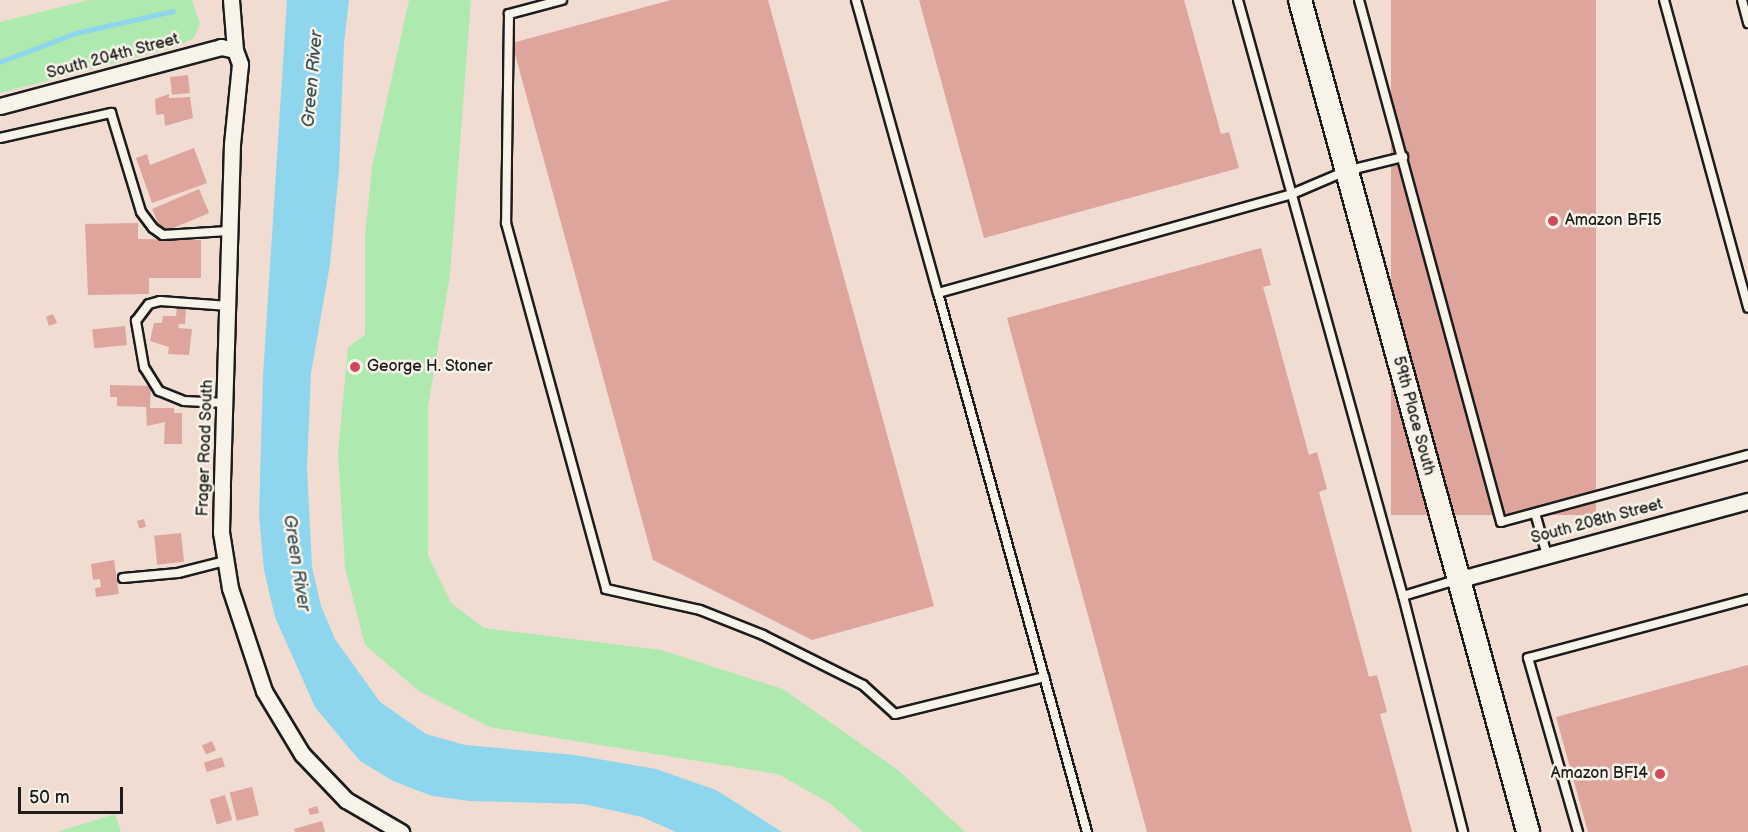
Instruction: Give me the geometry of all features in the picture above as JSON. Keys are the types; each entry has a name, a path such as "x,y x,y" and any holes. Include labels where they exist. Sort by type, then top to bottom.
{"street":[{"name":"Frager Road South","path":"231,0 235,50 240,64 228,231 229,306 222,510 225,561 254,667 288,734 331,786 363,811 401,832"},
{"name":"59th Place South","path":"1300,0 1457,580 1528,832"},
{"name":"South 204th Street","path":"0,106 221,47 235,50"},
{"name":"South 208th Street","path":"1457,580 1748,501"}],"lane":[{"path":"562,0 509,14 506,223 606,590 700,610 763,635 863,685 895,714 1044,676"},
{"path":"856,0 1087,832"},
{"path":"1238,0 1403,596 1463,832"},
{"path":"1359,0 1501,522 1748,455"},
{"path":"1664,0 1748,309"},
{"path":"1742,0 1748,23"},
{"path":"0,138 111,113 141,212 153,228 163,235 228,231"},
{"path":"938,292 1292,194 1346,171 1403,157"},
{"path":"226,403 184,401 159,391 144,367 136,321 149,304 160,301 229,306"},
{"path":"1535,513 1547,555"},
{"path":"123,578 178,573 225,561"},
{"path":"1403,596 1457,580"},
{"path":"1578,832 1528,658 1748,600"}],"green space":[{"path":"89,0 192,0 200,24 194,38 175,47 0,93 0,22"},
{"path":"409,0 471,0 450,275 428,407 428,555 451,603 484,628 661,650 783,689 898,770 965,832 863,832 831,804 778,774 489,727 419,691 365,645 345,568 338,453 348,347 365,335 365,237 372,167"},
{"path":"115,814 121,832 57,832"}],"water":[{"name":"Green River","path":"287,0 349,0 344,43 339,170 330,264 311,373 307,468 312,567 321,606 335,639 380,702 426,734 465,745 575,755 656,769 716,790 782,832 676,832 642,817 584,804 470,801 432,796 393,781 360,761 315,707 275,617 264,570 259,515 263,376"}],"building":[{"path":"671,0 768,0 934,606 812,640 653,560 512,43"},
{"path":"919,0 1184,0 1221,134 1229,132 1239,168 984,238"},
{"name":"Amazon BFI5","path":"1391,0 1596,0 1596,515 1391,515"},
{"path":"188,75 190,93 172,95 170,77"},
{"path":"169,94 169,98 190,97 193,118 165,126 164,114 156,115 155,99"},
{"path":"194,148 207,183 152,203 136,158 147,154 150,165"},
{"path":"199,189 209,213 162,233 152,209"},
{"path":"138,223 138,239 201,240 201,278 149,278 149,294 88,295 85,224"},
{"path":"1261,248 1271,285 1263,287 1309,455 1317,452 1327,489 1319,492 1369,677 1377,675 1387,712 1380,714 1412,832 1147,832 1007,318"},
{"path":"177,306 186,307 185,324 179,324 178,328 192,329 189,355 168,354 169,347 150,341 154,323 162,323 163,316 176,316"},
{"path":"53,314 57,323 49,326 46,317"},
{"path":"125,326 127,345 94,348 92,329"},
{"path":"110,385 151,386 150,408 174,408 174,413 182,413 182,444 164,444 165,422 147,426 146,407 117,406 117,397 110,397"},
{"path":"144,519 146,527 139,528 137,521"},
{"path":"181,533 184,562 157,565 154,536"},
{"path":"114,560 119,594 96,597 95,588 101,587 100,579 93,580 91,564"},
{"name":"Amazon BFI4","path":"1748,665 1748,832 1588,832 1556,717"},
{"path":"212,741 216,750 206,755 202,745"},
{"path":"222,757 225,767 207,772 204,763"},
{"path":"252,787 259,815 237,821 230,793"},
{"path":"225,795 232,820 217,824 210,799"},
{"path":"317,806 319,813 310,815 308,809"},
{"path":"322,821 325,832 295,832 294,829"}],"waterway":[{"path":"0,62 76,33 173,11"}],"place":[{"name":"Amazon BFI5","path":"1553,221"},
{"name":"George H. Stoner","path":"355,367"},
{"name":"Amazon BFI4","path":"1660,774"}]}
